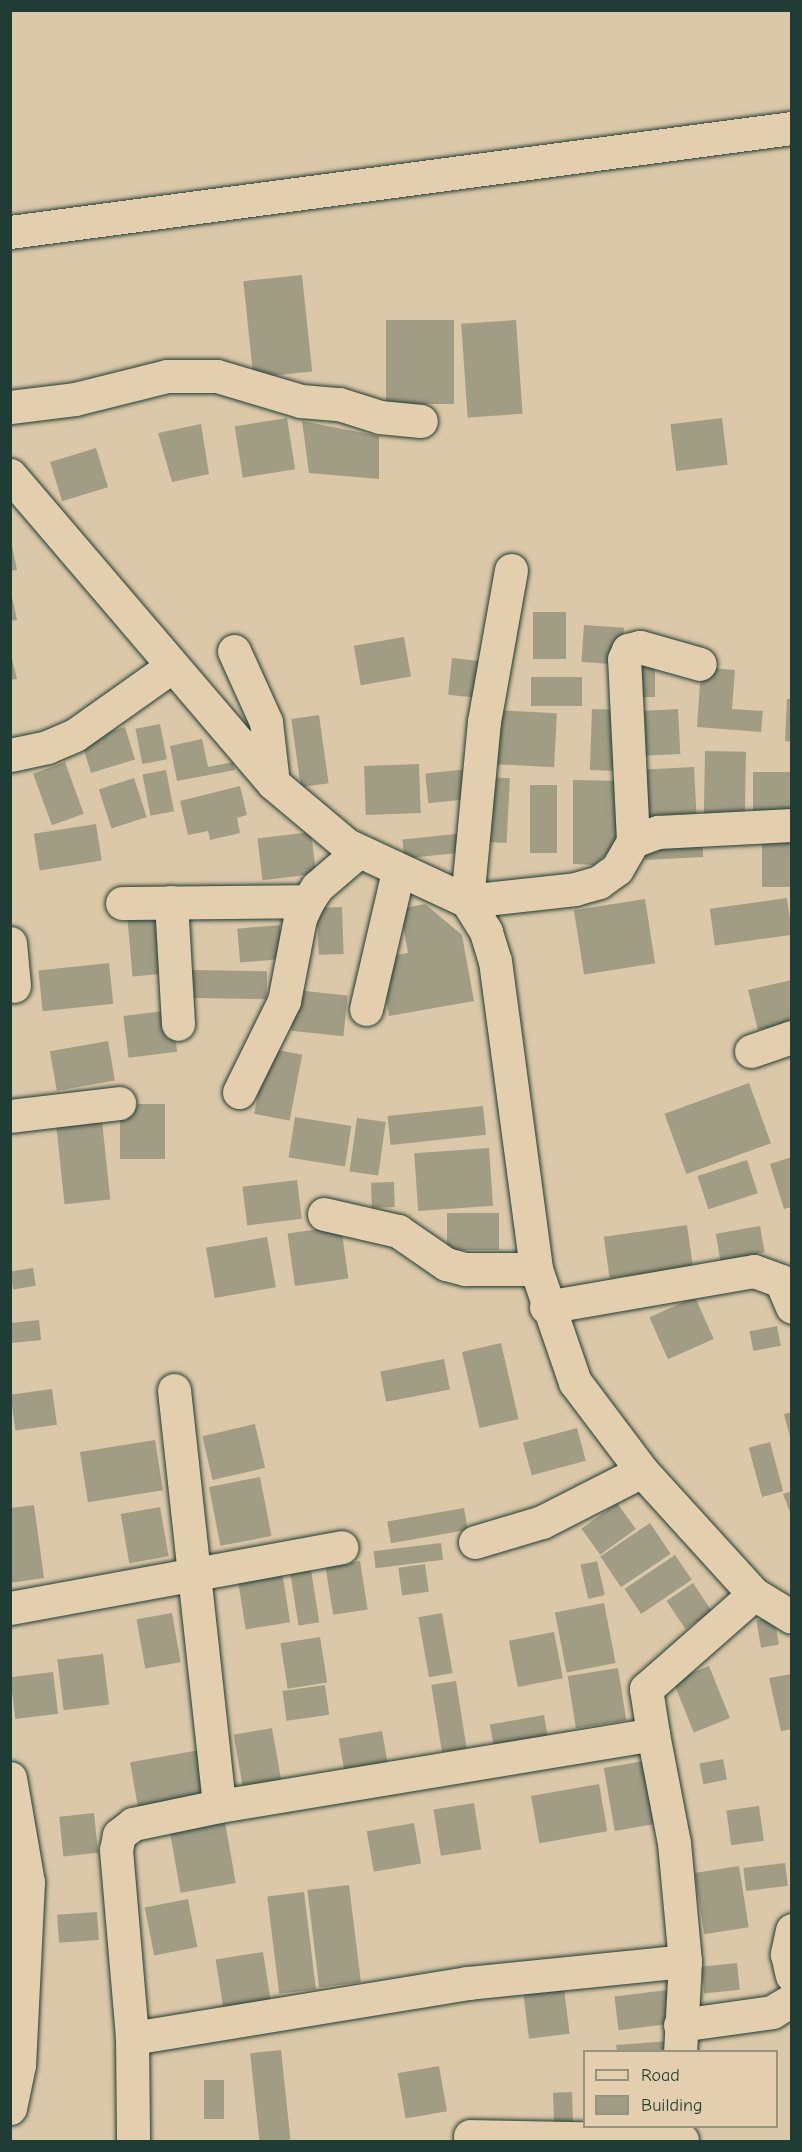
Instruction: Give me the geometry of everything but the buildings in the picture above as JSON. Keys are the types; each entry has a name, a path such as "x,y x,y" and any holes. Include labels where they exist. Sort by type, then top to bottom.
{"street":[{"path":"10,232 792,129"},
{"path":"10,407 75,399 167,376 217,376 301,401 339,404 381,417 421,420"},
{"path":"10,475 171,667 273,783 359,851 467,901 575,889 599,882 616,869 633,841 624,659 628,650 640,647 700,664"},
{"path":"511,570 484,721 467,901 486,932 495,961 536,1269 546,1307 575,1382 642,1471 754,1594 792,1617"},
{"path":"234,651 266,722 273,783"},
{"path":"10,755 47,747 75,735 171,667"},
{"path":"633,841 658,832 792,825"},
{"path":"239,1092 284,1001 300,918 308,901 317,887 359,851"},
{"path":"366,1009 398,871"},
{"path":"122,903 308,901"},
{"path":"171,902 178,1024"},
{"path":"10,943 14,986"},
{"path":"751,1051 792,1037"},
{"path":"10,1116 119,1103"},
{"path":"324,1214 399,1230 446,1264 465,1269 536,1269"},
{"path":"546,1307 754,1271 781,1281 792,1307"},
{"path":"174,1390 219,1806"},
{"path":"476,1542 542,1522 642,1471"},
{"path":"10,1608 105,1593 194,1573 341,1547"},
{"path":"754,1594 646,1689 674,1844 685,1961 680,2038 772,2012 792,2000"},
{"path":"133,2142 132,2038 116,1850 119,1834 134,1824 219,1806 653,1734"},
{"path":"10,1779 28,1882 19,2065 10,2108"},
{"path":"792,1930 787,1954 792,1975"},
{"path":"132,2038 468,1983 685,1961"},
{"path":"470,2136 682,2136"}]}
